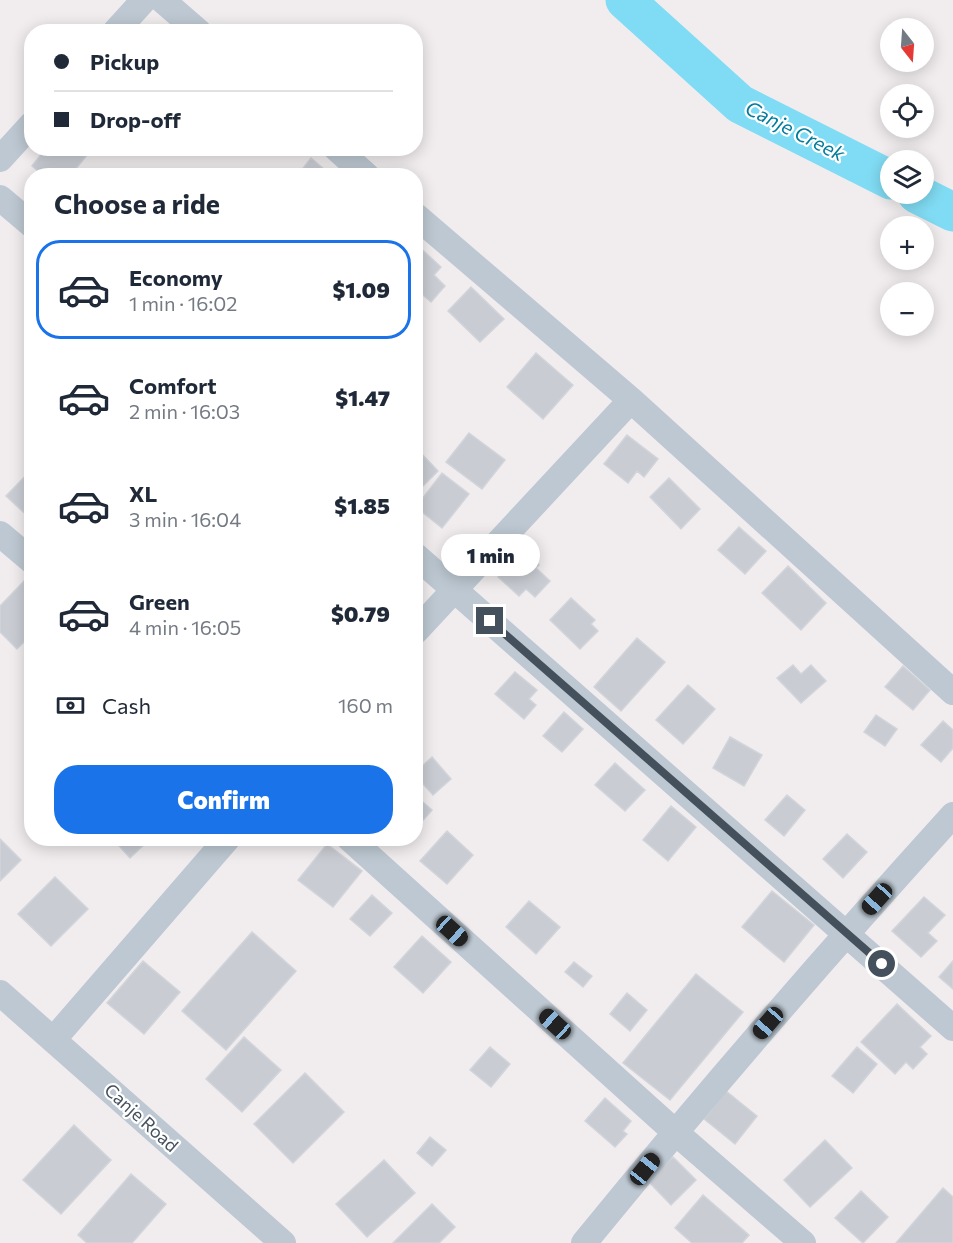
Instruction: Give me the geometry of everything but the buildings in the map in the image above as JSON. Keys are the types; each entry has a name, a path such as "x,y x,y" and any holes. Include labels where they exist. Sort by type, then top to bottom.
{"street":[{"path":"122,24 144,0"},
{"path":"162,0 189,24"},
{"path":"0,159 24,133"},
{"path":"345,156 359,168"},
{"path":"0,198 24,218"},
{"path":"423,222 631,400 953,692"},
{"path":"423,623 631,400"},
{"path":"0,534 24,554"},
{"path":"423,562 953,1028"},
{"path":"584,1243 675,1132 846,933 953,815"},
{"path":"53,1040 221,846"},
{"path":"358,846 675,1132 803,1243"},
{"name":"Canje Road","path":"0,993 283,1243"}],"waterway":[{"name":"Canje Creek","path":"625,0 740,104 880,174"},
{"name":"Canje Creek","path":"934,202 953,212"}],"route":[{"path":"490,621 882,964"}]}
